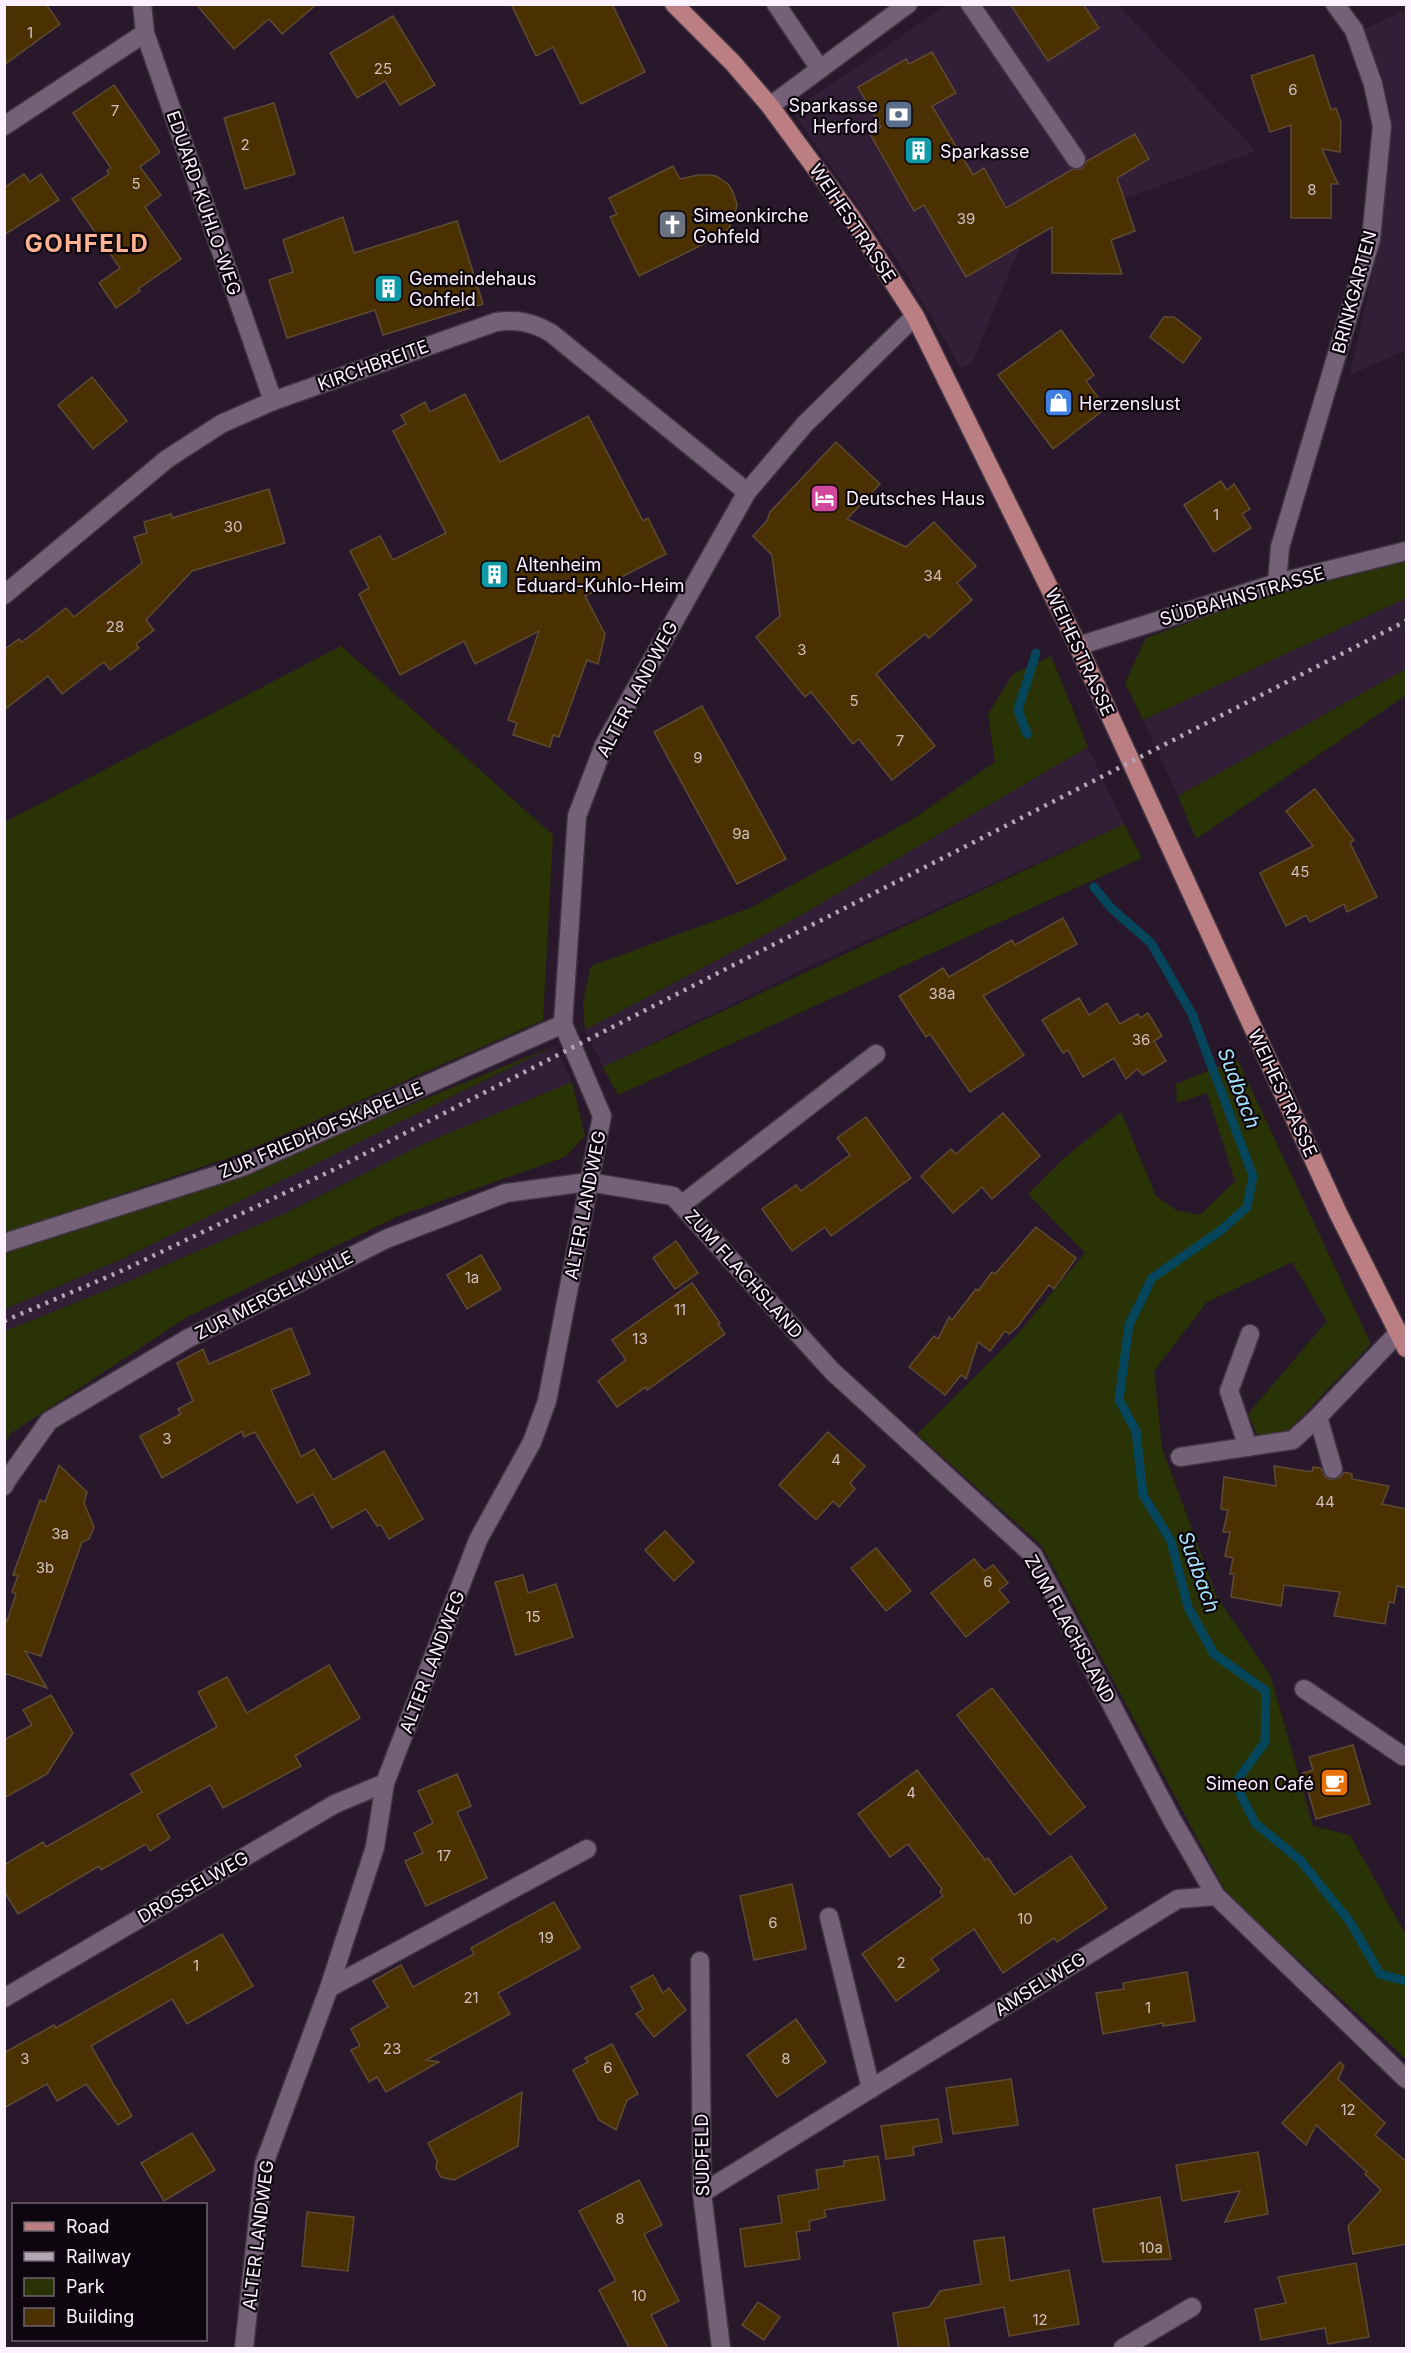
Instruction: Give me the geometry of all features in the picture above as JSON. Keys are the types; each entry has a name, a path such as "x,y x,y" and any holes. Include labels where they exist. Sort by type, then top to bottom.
{"main road":[{"name":"WEIHESTRASSE","path":"674,4 734,63 770,106 852,218 915,316 1078,646 1324,1181 1403,1340"}],"street":[{"name":"EDUARD-KUHLO-WEG","path":"142,4 145,33 273,401"},
{"path":"776,4 820,69"},
{"path":"970,4 1076,159"},
{"name":"BRINKGARTEN","path":"1277,583 1280,547 1371,239 1382,126 1373,84 1354,30 1335,4"},
{"path":"770,106 906,5"},
{"path":"4,126 145,33"},
{"name":"ALTER LANDWEG","path":"244,2349 264,2164 329,1988 375,1847 385,1783 478,1540 532,1442 547,1401 602,1116 563,1024 577,816 604,746 747,492 805,424 915,316"},
{"name":"KIRCHBREITE","path":"4,596 167,459 221,424 273,401 496,322 516,320 536,324 551,333 747,492"},
{"name":"SÜDBAHNSTRASSE","path":"1078,646 1277,583 1407,551"},
{"name":"ZUR FRIEDHOFSKAPELLE","path":"4,1243 242,1167 563,1024"},
{"path":"681,1205 876,1054"},
{"name":"ZUM FLACHSLAND","path":"588,1182 673,1196 832,1371 1033,1555 1171,1818 1216,1896 1407,2079"},
{"name":"ZUR MERGELKUHLE","path":"4,1486 49,1421 188,1339 386,1239 506,1193 588,1182"},
{"path":"1248,1447 1229,1391 1250,1334"},
{"path":"1180,1457 1293,1440 1403,1340"},
{"path":"1318,1417 1333,1469"},
{"path":"1304,1689 1403,1756 1407,1756"},
{"name":"DROSSELWEG","path":"4,1998 335,1804 385,1783"},
{"path":"329,1988 587,1849"},
{"name":"AMSELWEG","path":"702,2193 1178,1899 1216,1896"},
{"path":"829,1917 871,2089"},
{"name":"SUDFELD","path":"700,1961 702,2193 721,2349"},
{"path":"1123,2349 1192,2307"}],"shaded area":[{"path":"947,5 1118,5 1256,151 1025,235 972,363 961,368 905,272 792,111"},
{"path":"1406,10 1406,350 1350,375 1383,225 1391,113 1383,80 1364,29"},
{"path":"1406,598 1406,669 1178,796 1143,720"},
{"path":"1088,747 1124,824 810,966 603,1067 585,1030 789,922"},
{"path":"554,1046 572,1082 423,1144 290,1211 127,1282 5,1331 5,1309 122,1259"}],"green space":[{"path":"1406,559 1406,598 1143,720 1125,683 1146,638 1241,604"},
{"path":"341,646 553,835 543,1020 237,1155 5,1233 5,822"},
{"path":"1051,656 1088,747 789,922 585,1030 583,1002 591,966 750,908 910,821 995,762 988,714 1013,674"},
{"path":"1406,669 1406,695 1196,839 1178,796"},
{"path":"1124,824 1142,858 618,1095 603,1067"},
{"path":"554,1046 122,1259 5,1309 4,1252 248,1171"},
{"path":"1237,1059 1371,1344 1287,1432 1257,1435 1248,1414 1327,1321 1292,1262 1207,1302 1154,1371 1162,1448 1217,1597 1271,1677 1313,1826 1350,1835 1406,1935 1406,2059 1227,1894 1042,1546 917,1434 1017,1335 1085,1253 1028,1194 1062,1160 1121,1112 1156,1196 1176,1210 1200,1215 1235,1181 1207,1093 1177,1103 1176,1084"},
{"path":"572,1082 585,1136 565,1157 401,1215 187,1317 10,1434 5,1442 5,1331 127,1282 290,1211 423,1144"}],"building":[{"path":"4,4 46,4 60,24 4,65"},
{"path":"196,4 317,4 282,34 269,19 234,49"},
{"path":"511,4 612,4 645,72 581,104 553,47 536,56"},
{"path":"1010,4 1083,4 1099,28 1048,61"},
{"path":"393,16 435,85 400,105 385,81 357,98 330,53"},
{"name":"Sparkasse","path":"932,52 956,93 932,106 973,175 984,168 1006,208 1073,169 1082,169 1087,161 1135,134 1149,159 1117,178 1135,231 1111,240 1122,274 1052,273 1052,227 966,277 924,205 914,211 870,134 881,127 858,87 906,59 909,64"},
{"path":"1313,55 1331,110 1336,108 1341,122 1340,152 1322,149 1338,184 1331,184 1331,218 1291,218 1291,125 1270,132 1251,76"},
{"path":"114,85 160,152 140,167 161,195 145,207 181,259 138,289 140,291 116,308 99,283 120,268 72,199 109,174 107,171 111,168 73,113"},
{"path":"274,103 295,174 245,189 224,118"},
{"name":"Simeonkirche Gohfeld","path":"673,166 680,179 710,175 728,184 737,204 735,215 729,228 722,235 639,276 610,217 617,214 609,198"},
{"path":"24,174 30,182 41,174 59,200 4,235 4,188"},
{"name":"Gemeindehaus Gohfeld","path":"343,217 354,253 457,221 483,304 383,335 375,310 287,338 269,280 293,272 283,240"},
{"path":"1164,317 1174,317 1201,338 1183,363 1150,337"},
{"path":"1061,330 1094,375 1086,381 1106,408 1053,449 998,375"},
{"path":"92,377 127,421 93,449 58,405"},
{"name":"Altenheim Eduard-Kuhlo-Heim","path":"465,394 500,462 588,416 643,521 648,518 666,554 585,596 605,634 598,664 587,660 559,737 553,735 550,747 513,735 517,723 508,720 539,631 475,664 464,641 400,675 359,594 369,588 350,551 380,536 393,560 446,533 393,431 406,424 401,415 425,402 430,412"},
{"path":"836,442 880,484 847,519 906,547 934,522 976,566 957,583 972,600 929,638 925,634 876,674 935,746 892,780 859,739 853,744 811,692 805,697 756,637 780,616 772,555 753,536 767,521 770,512"},
{"path":"1221,481 1227,490 1234,484 1250,509 1242,514 1251,528 1214,552 1184,505"},
{"path":"269,489 285,543 192,571 146,620 154,630 136,644 139,648 110,670 104,662 62,694 48,676 4,710 4,650 19,639 22,642 66,608 74,617 142,563 134,537 147,533 144,522 171,514 172,518"},
{"path":"702,706 786,859 737,884 654,732"},
{"path":"1315,789 1354,840 1350,843 1377,897 1347,912 1344,904 1310,922 1306,915 1286,926 1260,873 1313,846 1286,811"},
{"path":"1063,918 1077,944 983,996 1024,1055 970,1092 930,1034 926,1037 899,996 943,968 949,977 1012,940 1015,945"},
{"path":"1079,998 1089,1015 1107,1003 1120,1024 1138,1014 1140,1018 1148,1013 1162,1036 1154,1041 1166,1061 1143,1075 1137,1069 1126,1079 1114,1058 1083,1077 1068,1050 1063,1053 1042,1020"},
{"path":"1003,1113 1040,1156 992,1199 982,1187 953,1213 921,1176 951,1149 956,1154"},
{"path":"866,1117 911,1178 831,1236 825,1227 792,1251 762,1209 796,1185 801,1191 850,1155 837,1138"},
{"path":"1036,1227 1076,1258 1054,1289 1049,1285 1018,1326 1009,1334 1005,1331 990,1351 978,1342 966,1379 961,1375 945,1395 909,1367 934,1336 938,1339 949,1317 952,1320 976,1289 978,1291 992,1272 995,1274"},
{"path":"676,1241 698,1273 675,1289 653,1258"},
{"path":"481,1255 501,1289 467,1309 447,1275"},
{"path":"692,1283 725,1334 647,1390 646,1387 617,1407 598,1381 626,1360 612,1340"},
{"path":"291,1328 310,1374 271,1390 301,1457 314,1449 333,1480 384,1451 423,1519 389,1539 381,1525 377,1526 366,1509 332,1528 313,1494 297,1503 255,1432 244,1437 242,1431 162,1478 140,1436 181,1414 178,1409 193,1401 177,1363 203,1349 209,1364"},
{"path":"828,1432 865,1466 850,1483 855,1489 839,1507 833,1501 816,1520 779,1485"},
{"path":"59,1465 87,1492 84,1503 94,1527 89,1539 82,1542 41,1656 25,1651 47,1688 4,1673 4,1616 7,1621 16,1594 12,1592 18,1576 13,1575 40,1500 45,1502"},
{"path":"1274,1466 1312,1472 1313,1467 1321,1468 1325,1477 1331,1480 1341,1477 1344,1472 1352,1474 1352,1479 1389,1486 1382,1504 1407,1509 1407,1588 1397,1586 1394,1603 1389,1602 1385,1624 1334,1616 1340,1592 1284,1585 1281,1606 1231,1597 1234,1574 1230,1574 1233,1558 1225,1556 1230,1532 1223,1532 1228,1510 1221,1509 1224,1477 1276,1486"},
{"path":"665,1531 694,1562 674,1581 645,1550"},
{"path":"876,1548 911,1591 886,1611 851,1568"},
{"path":"974,1559 984,1571 993,1565 1008,1583 999,1590 1009,1602 966,1637 931,1593"},
{"path":"523,1575 528,1593 556,1584 573,1637 516,1655 495,1582"},
{"path":"329,1665 360,1718 295,1756 301,1766 223,1808 210,1785 157,1815 170,1838 150,1851 146,1844 101,1870 99,1866 18,1914 4,1891 4,1865 43,1842 46,1847 142,1792 131,1774 217,1727 198,1692 227,1677 247,1713"},
{"path":"992,1688 1085,1807 1050,1835 957,1715"},
{"path":"51,1695 73,1733 47,1774 4,1798 4,1740 32,1725 23,1710"},
{"path":"1353,1745 1370,1804 1316,1819 1303,1773 1313,1770 1309,1757"},
{"path":"917,1770 985,1860 988,1858 1014,1895 1071,1856 1107,1908 1057,1942 1054,1938 1003,1973 974,1929 931,1959 939,1970 896,2001 862,1954 943,1896 940,1891 942,1889 908,1844 890,1857 858,1814"},
{"path":"457,1774 471,1806 457,1812 487,1878 426,1906 405,1861 423,1853 414,1833 433,1823 418,1791"},
{"path":"792,1884 806,1949 754,1960 740,1896"},
{"path":"554,1902 580,1948 498,1993 510,2014 426,2060 439,2062 386,2092 377,2077 369,2082 351,2050 360,2046 351,2029 388,2007 373,1981 401,1965 413,1987 474,1954 471,1948"},
{"path":"222,1934 253,1986 187,2024 172,1999 91,2046 132,2116 118,2125 86,2084 57,2101 47,2084 4,2108 4,2053 54,2025 56,2028"},
{"path":"1187,1972 1195,2021 1163,2026 1163,2023 1103,2034 1096,1993 1124,1989 1123,1983"},
{"path":"653,1975 663,1993 669,1988 686,2010 654,2037 636,2014 643,2009 631,1987"},
{"path":"796,2019 826,2062 777,2097 747,2055"},
{"path":"612,2044 638,2094 627,2100 616,2130 599,2120 573,2070 588,2062 585,2058"},
{"path":"1340,2062 1344,2066 1338,2079 1385,2123 1375,2135 1407,2162 1407,2244 1353,2254 1348,2226 1381,2190 1365,2174 1367,2172 1316,2125 1306,2145 1282,2123"},
{"path":"1011,2079 1018,2125 953,2134 946,2088"},
{"path":"522,2092 518,2146 454,2180 441,2177 436,2168 437,2161 428,2143"},
{"path":"938,2119 942,2142 913,2147 914,2155 886,2159 881,2126"},
{"path":"192,2133 215,2170 164,2201 141,2163"},
{"path":"1258,2152 1268,2214 1225,2222 1240,2191 1182,2201 1176,2165"},
{"path":"878,2156 885,2200 824,2210 826,2217 809,2221 810,2230 796,2232 800,2259 745,2267 740,2229 782,2223 778,2196 819,2189 816,2170 844,2166 844,2161"},
{"path":"639,2180 662,2225 644,2234 679,2301 651,2315 668,2349 630,2349 599,2290 616,2281 579,2211"},
{"path":"1160,2197 1171,2259 1103,2262 1093,2209"},
{"path":"307,2212 354,2217 348,2271 302,2266"},
{"path":"1004,2237 1010,2281 1069,2270 1079,2324 1009,2336 1004,2307 944,2319 950,2349 899,2349 893,2313 929,2307 940,2291 981,2284 974,2241"},
{"path":"1356,2263 1369,2337 1328,2344 1325,2328 1261,2340 1255,2309 1286,2303 1278,2277"},
{"path":"758,2302 780,2317 764,2340 742,2325"}],"waterway":[{"name":"Sudbach","path":"1027,734 1018,710 1036,653"},
{"name":"Sudbach","path":"1094,887 1111,908 1151,943 1192,1014 1253,1176 1247,1207 1220,1231 1152,1278 1129,1325 1119,1400 1136,1431 1143,1495 1171,1541 1188,1607 1214,1654 1266,1691 1265,1742 1235,1783 1255,1823 1300,1860 1350,1922 1380,1974 1406,1981"}],"railway":[{"path":"4,1321 119,1272 335,1169 1406,621"}],"place":[{"name":"Sparkasse Herford","path":"899,115"},
{"name":"Sparkasse","path":"919,151"},
{"name":"Simeonkirche Gohfeld","path":"672,225"},
{"name":"Gemeindehaus Gohfeld","path":"388,288"},
{"name":"Herzenslust","path":"1058,403"},
{"name":"Deutsches Haus","path":"825,498"},
{"name":"Altenheim Eduard-Kuhlo-Heim","path":"495,574"},
{"name":"Simeon Café","path":"1335,1783"}],"district":[{"name":"GOHFELD","path":"87,243"}]}
